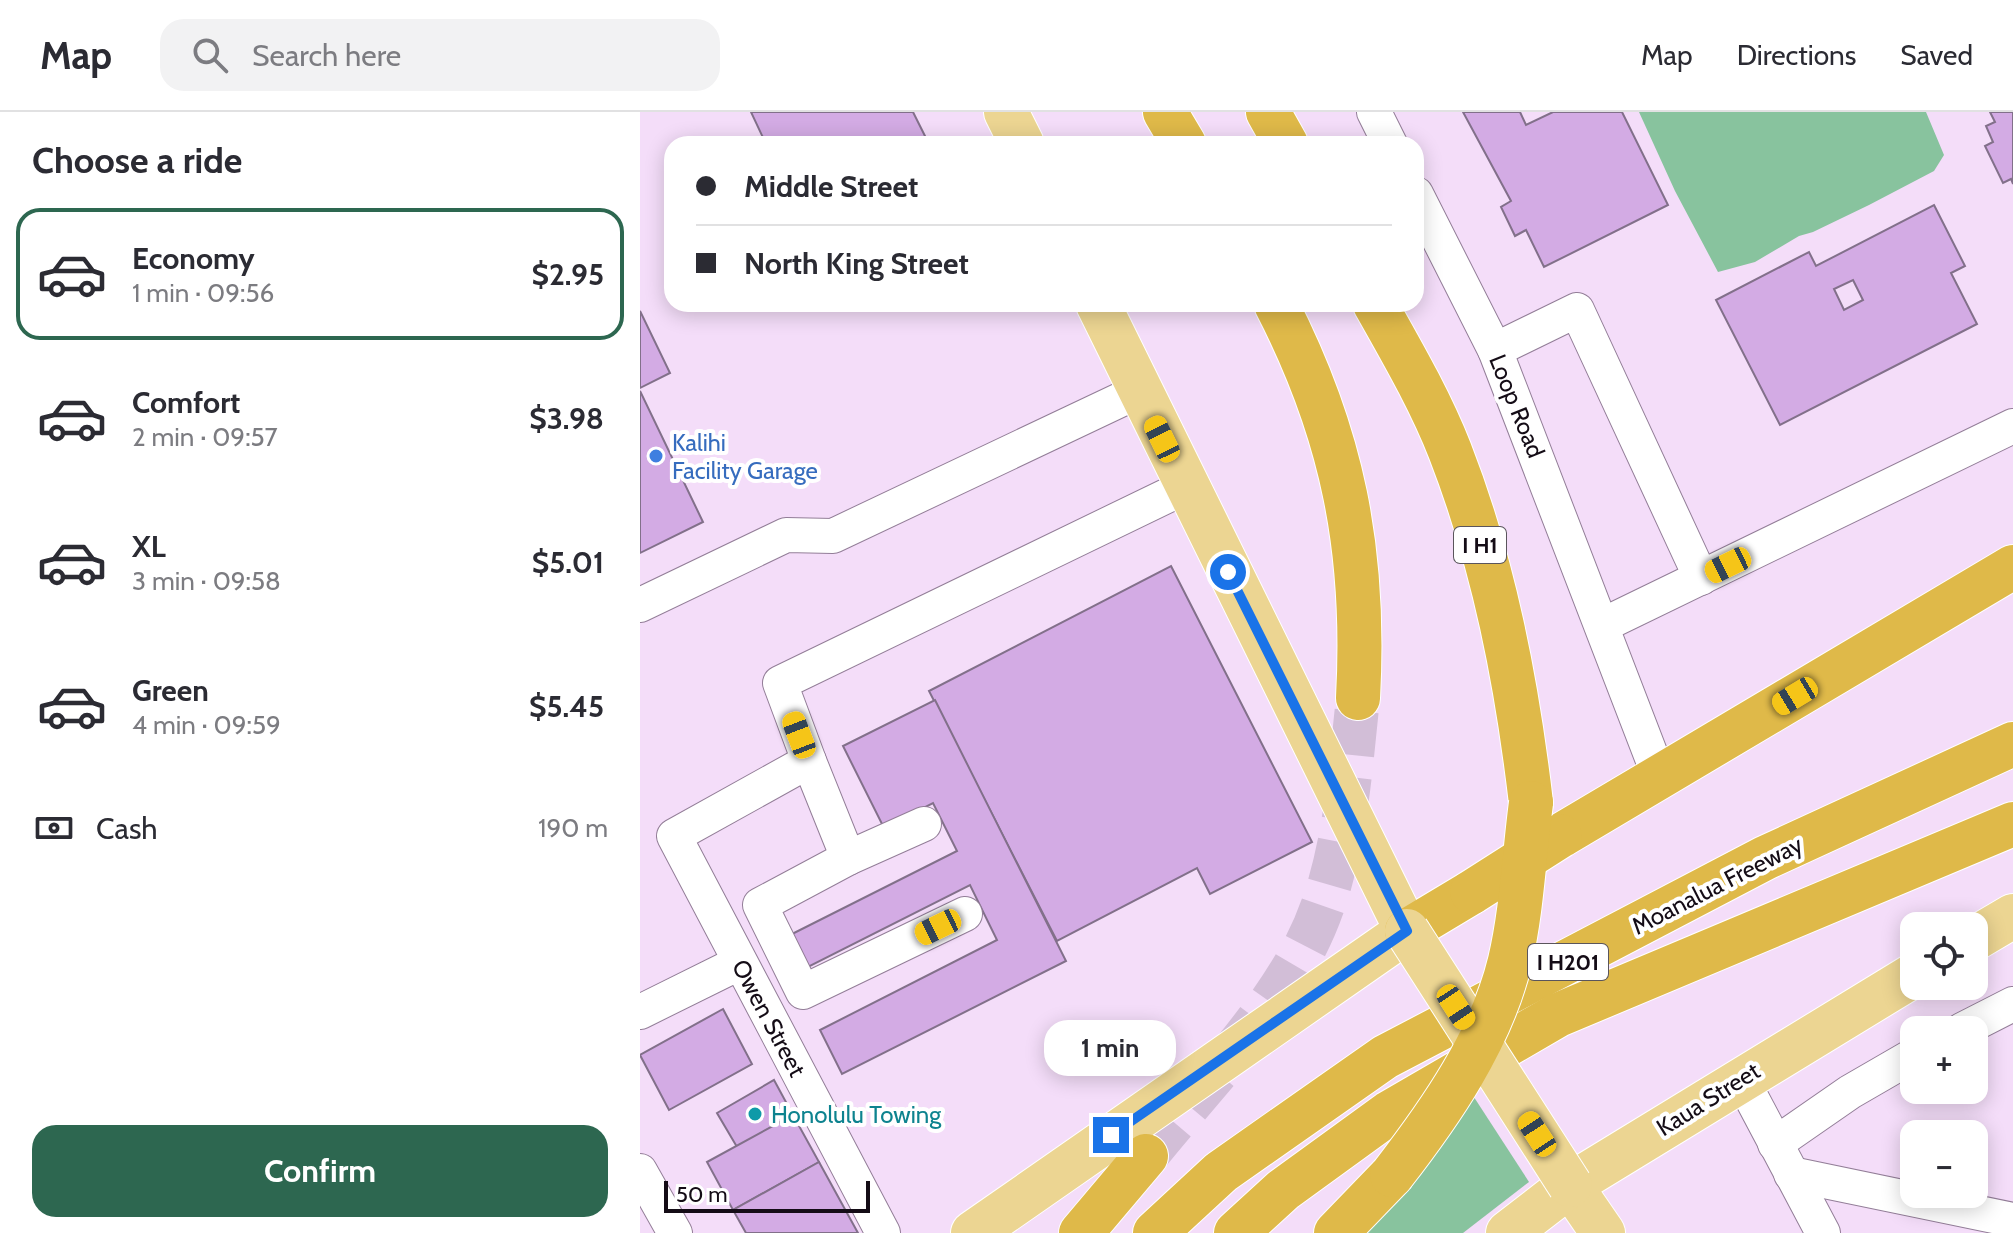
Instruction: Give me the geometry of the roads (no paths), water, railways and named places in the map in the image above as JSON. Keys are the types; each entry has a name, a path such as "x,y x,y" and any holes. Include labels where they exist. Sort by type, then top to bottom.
{"highway":[{"path":"1165,112 1179,136"},
{"path":"1268,112 1282,136"},
{"path":"1280,312 1306,361 1323,407 1352,521 1360,578 1358,698"},
{"name":"I H1","path":"1336,1233 1392,1175 1453,1089 1493,1011 1510,960 1531,803 1523,729 1497,596 1450,451 1414,374 1379,312"},
{"path":"1407,931 1659,776 2013,567"},
{"name":"Moanalua Freeway","path":"1155,1233 1221,1172 1385,1057 1765,858 2013,744"},
{"name":"I H201","path":"1236,1233 1283,1190 1389,1113 1558,1015 2013,824"},
{"path":"1081,1233 1146,1156"}],"main road":[{"path":"1006,112 1018,136"},
{"path":"1102,312 1185,487 1407,931 1603,1233"},
{"path":"1988,931 2013,916"},
{"path":"973,1233 1407,931"},
{"name":"Kaua Street","path":"1508,1233 1570,1185 1900,983"}],"street":[{"path":"1374,112 1386,136"},
{"name":"Loop Road","path":"1424,210 1495,350 1659,776"},
{"path":"1495,350 1577,310 1701,578"},
{"path":"640,605 786,535 833,536 1139,391"},
{"path":"1603,625 2013,426"},
{"path":"848,858 780,683 1185,487"},
{"name":"Owen Street","path":"809,761 674,836 883,1233"},
{"path":"924,824 848,858 760,905 803,992 965,914"},
{"path":"640,1012 739,963"},
{"path":"1988,1017 2013,1004"},
{"path":"1775,1144 1850,1092 1900,1063"},
{"path":"1741,1078 1823,1233"},
{"path":"1791,1174 2013,1220"},
{"path":"641,1177 675,1233"}],"tunnel":[{"path":"1146,1156 1251,1029 1305,947 1318,918 1337,857 1348,793 1358,698"}],"place":[{"name":"Kalihi Facility Garage","path":"656,456"},
{"name":"Honolulu Towing","path":"755,1114"}]}
